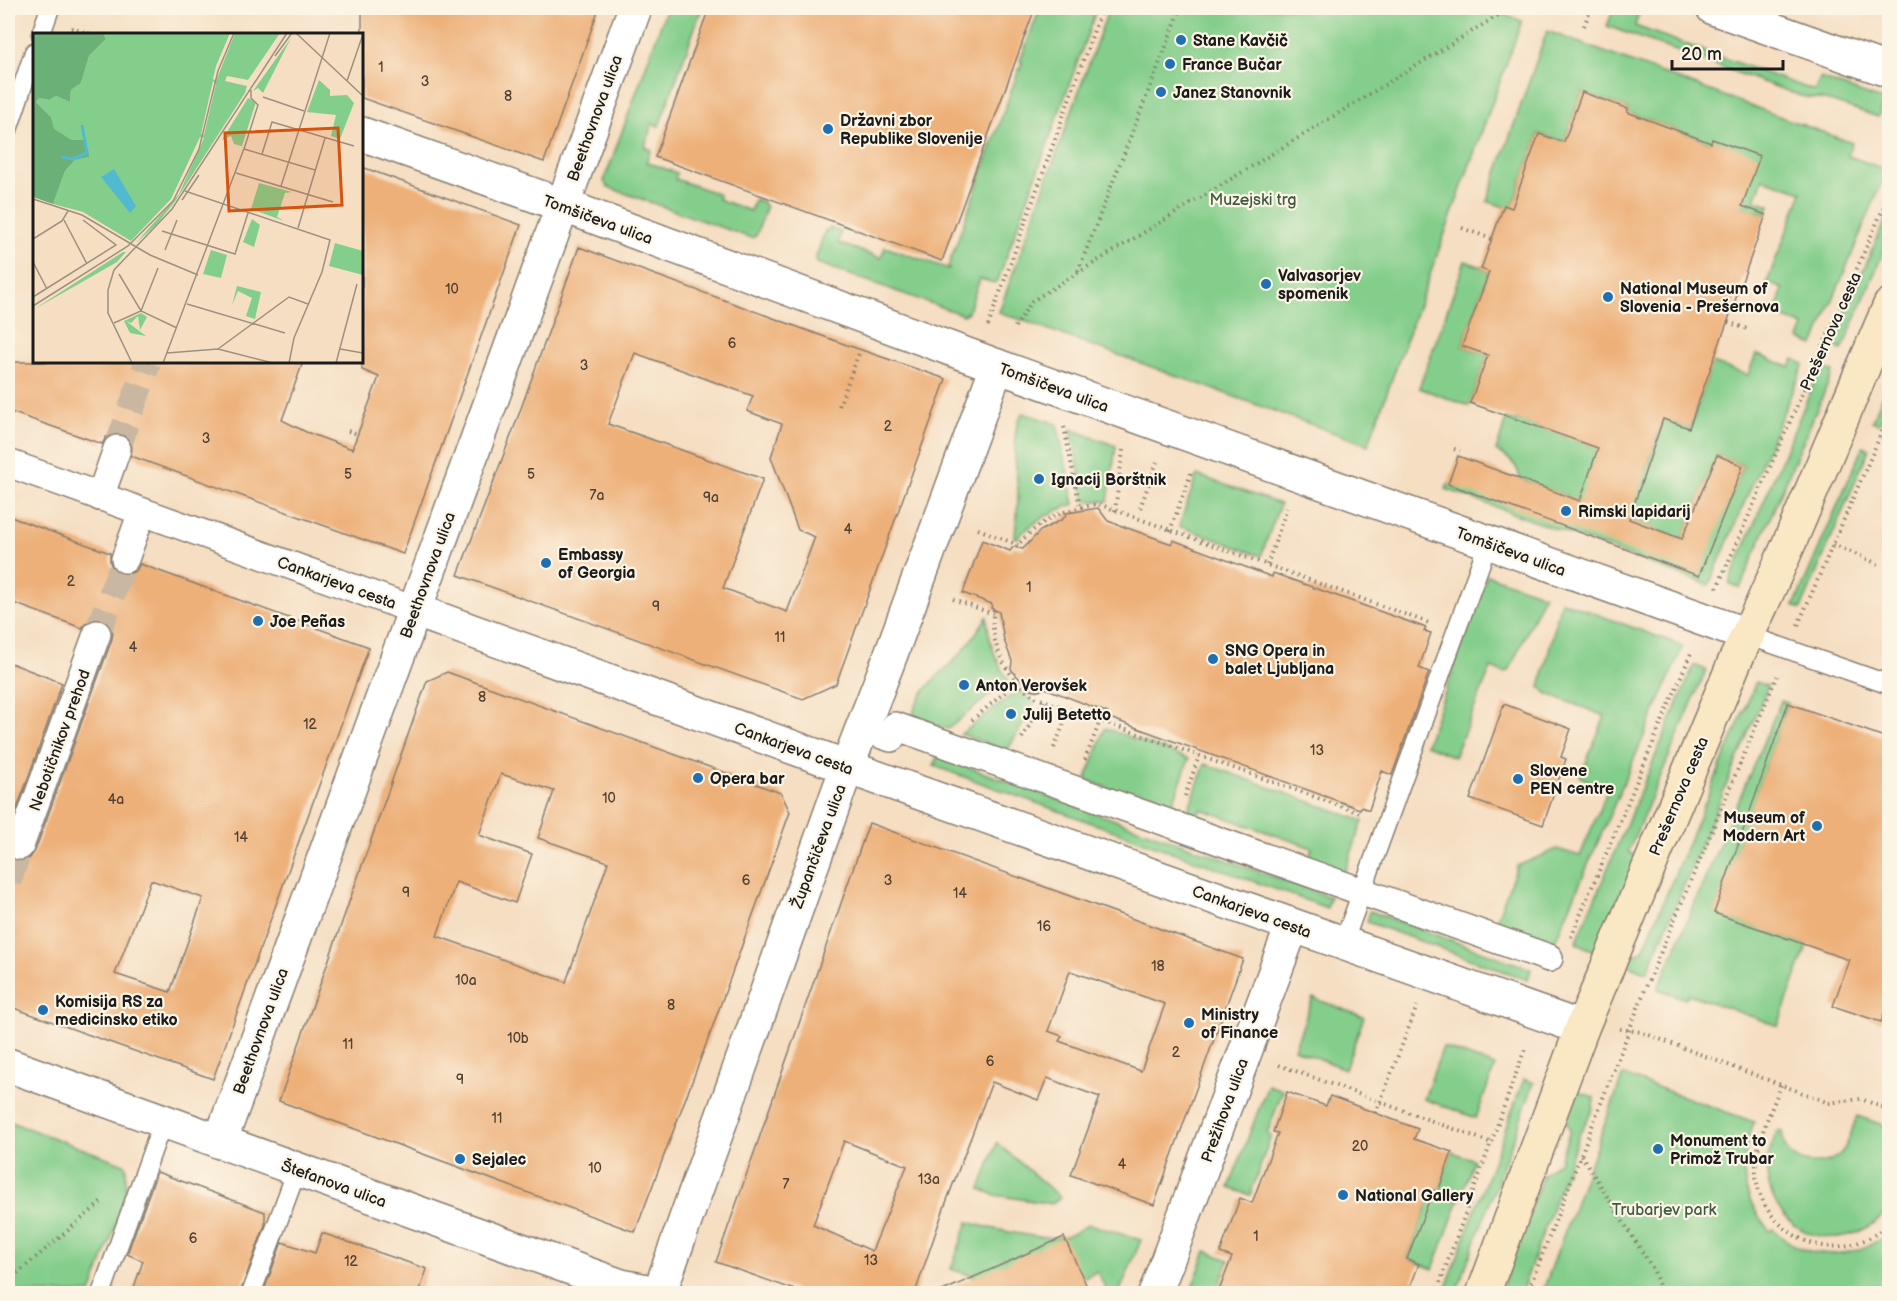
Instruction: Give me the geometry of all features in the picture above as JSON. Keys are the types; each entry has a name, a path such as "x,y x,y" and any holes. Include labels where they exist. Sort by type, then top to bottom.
{"main road":[{"name":"Prešernova cesta","path":"1483,1293 1582,1028 1730,672 1841,423 1890,305"}],"street":[{"name":"Beethovnova ulica","path":"220,1142 635,8"},
{"path":"1713,8 1890,71"},
{"name":"Tomšičeva ulica","path":"363,134 562,205 997,366 1748,635"},
{"name":"Župančičeva ulica","path":"660,1293 861,728 888,662 997,366"},
{"path":"100,497 117,449"},
{"name":"Cankarjeva cesta","path":"8,463 847,767 1582,1028"},
{"path":"125,559 142,512"},
{"name":"Nebotičnikov prehod","path":"20,846 97,634"},
{"path":"861,728 891,738 895,726 1362,891 1559,949"},
{"name":"Prežihova ulica","path":"1155,1293 1292,926"},
{"name":"Štefanova ulica","path":"8,1065 621,1286 660,1293"}],"lane":[{"path":"41,33 50,8"},
{"path":"8,130 33,55"},
{"path":"1343,944 1488,543"},
{"path":"1748,635 1890,685"},
{"path":"101,1293 163,1121"},
{"path":"251,1293 297,1170"}],"path":[{"path":"987,328 1102,8"},
{"path":"1078,272 1181,8"},
{"path":"1015,327 1032,300 1510,8"},
{"path":"1584,26 1591,8"},
{"name":"Prešernova cesta","path":"1715,593 1890,193"},
{"path":"1462,228 1492,239"},
{"path":"1728,322 1747,329"},
{"path":"839,406 860,349"},
{"path":"1527,1293 1629,1030 1788,648 1890,413"},
{"path":"1063,420 1080,507"},
{"path":"348,431 358,434"},
{"path":"1116,511 1124,443"},
{"path":"1454,449 1460,451"},
{"path":"1140,508 1157,461"},
{"path":"1170,531 1193,467"},
{"path":"1267,565 1290,502"},
{"path":"978,529 1017,546 1035,528 1064,511 1098,504 1438,626"},
{"path":"1833,544 1878,564"},
{"path":"953,599 994,612 994,631 998,648 1005,665 1027,693 1360,813"},
{"path":"1559,949 1694,645"},
{"path":"944,743 1017,682"},
{"path":"1007,765 1044,701"},
{"path":"1057,742 1066,718"},
{"path":"1075,789 1100,721"},
{"path":"1175,825 1199,756"},
{"path":"1376,1113 1428,974"},
{"path":"1629,1030 1641,1032 1829,1103 1861,1099 1890,1110"},
{"path":"1245,1052 1492,1143"},
{"path":"1436,1293 1524,1054"},
{"path":"1781,1085 1765,1126 1756,1163 1759,1191 1768,1213 1794,1237 1826,1246 1861,1241 1890,1223"},
{"path":"1581,1154 1653,1269 1662,1293"},
{"path":"1408,1291 1416,1293"}],"green space":[{"path":"667,8 702,8 659,126 652,124 645,147 651,150 646,162 677,173 675,179 719,194 718,199 750,211 755,199 763,202 766,208 756,236 751,238 607,187 604,181"},
{"path":"1040,8 1097,8 998,280 994,283 980,279 968,312 963,315 817,263 816,257 825,231 830,228 841,232 838,243 881,258 885,247 949,269 1019,69 1021,69 1022,62 1020,61"},
{"name":"Muzejski trg","path":"1109,8 1485,8 1522,21 1368,445 999,312"},
{"path":"1614,8 1625,8 1639,13 1635,26 1815,91 1820,78 1884,101 1878,117 1830,101 1801,96 1607,26"},
{"path":"1547,31 1852,143 1848,156 1887,170 1814,345 1799,339 1804,326 1774,314 1783,289 1767,282 1802,192 1763,179 1755,200 1770,205 1766,215 1742,206 1711,143 1627,112 1628,109 1582,92 1564,142 1539,134 1512,208 1487,201"},
{"path":"1889,211 1889,239 1842,350 1831,345"},
{"path":"1465,261 1489,272 1462,346 1488,355 1469,406 1419,388"},
{"path":"1756,354 1790,367 1794,359 1804,364 1709,585 1446,489 1448,484 1709,548 1743,466 1717,455 1682,539 1520,479 1512,462 1496,451 1506,419 1516,422 1517,419 1598,448 1646,470 1663,419 1690,428 1712,363 1748,375"},
{"path":"1821,367 1833,372 1740,588 1729,583"},
{"path":"1889,381 1889,400 1879,424 1872,421"},
{"path":"1023,413 1057,424 1074,504 1044,517 1017,538 1015,537 1018,493 1015,440 1016,429"},
{"path":"1071,429 1116,446 1108,501 1085,501"},
{"path":"1863,446 1869,449 1801,609 1794,606"},
{"path":"1197,475 1280,504 1261,556 1179,526"},
{"path":"1487,575 1544,595 1509,671 1504,673 1491,668 1454,757 1426,745"},
{"path":"1561,601 1683,646 1551,950 1493,929 1517,866 1557,849 1580,856 1608,789 1580,777 1605,716 1548,694 1540,687"},
{"path":"987,617 993,650 1008,680 948,729 915,717 913,715 920,697 962,652"},
{"path":"1694,665 1706,670 1628,852 1639,857 1597,952 1576,943"},
{"path":"1756,682 1768,686 1647,973 1624,963 1643,950"},
{"path":"1019,690 1035,703 1007,751 961,734"},
{"path":"1781,701 1788,703 1715,913 1807,945 1778,1026 1688,994 1686,999 1658,989"},
{"path":"1105,728 1189,759 1170,811 1086,780"},
{"path":"937,756 1330,897 1327,908 934,766"},
{"path":"1205,764 1363,821 1344,873 1308,860 1312,848 1201,809 1196,819 1186,816"},
{"path":"1370,911 1531,969 1528,980 1367,922"},
{"path":"1313,998 1364,1017 1345,1069 1294,1049"},
{"path":"1443,1047 1495,1066 1476,1118 1424,1099"},
{"name":"Trubarjev park","path":"1623,1075 1754,1122 1744,1166 1748,1193 1753,1206 1770,1231 1773,1229 1792,1244 1816,1253 1842,1253 1867,1246 1889,1232 1889,1293 1542,1293"},
{"path":"1524,1079 1534,1083 1456,1293 1444,1293"},
{"path":"1268,1085 1283,1090 1267,1134 1271,1136 1250,1195 1229,1188"},
{"path":"1573,1090 1594,1097 1593,1109 1579,1135 1521,1293 1500,1293 1543,1174 1559,1162 1570,1131 1564,1114"},
{"path":"1857,1116 1889,1127 1889,1208 1861,1231 1844,1236 1827,1237 1811,1234 1796,1226 1783,1214 1773,1197 1767,1174 1770,1148 1777,1131 1782,1132 1790,1154 1801,1161 1822,1163 1834,1159 1848,1142"},
{"path":"8,1121 126,1166 126,1197 91,1293 8,1293"},
{"path":"997,1143 1060,1197 1052,1204 995,1195 980,1189"},
{"path":"1452,1152 1474,1160 1433,1269 1407,1259 1433,1190 1438,1191"},
{"path":"968,1222 1016,1233 1055,1238 1067,1236 1089,1224 1141,1240 1119,1293 1108,1293 1097,1271 1083,1279 976,1277 951,1269"},
{"path":"1206,1251 1229,1260 1216,1293 1190,1293"}],"building":[{"path":"362,8 599,8 544,162 363,98"},
{"name":"Državni zbor Republike Slovenije","path":"709,8 1035,8 942,261 655,157"},
{"name":"National Museum of Slovenia - Prešernova","path":"1582,92 1628,109 1627,112 1711,143 1712,139 1760,156 1742,206 1766,215 1689,428 1663,419 1629,519 1682,539 1717,455 1743,466 1699,576 1448,484 1458,456 1580,501 1598,448 1470,403 1488,355 1462,346 1489,272 1481,269 1504,205 1512,208 1539,134 1564,142"},
{"path":"363,167 521,225 403,554 131,456 132,446 123,434 106,437 102,444 8,411 8,362 303,363 282,420 306,432 352,449 379,377 362,370"},
{"path":"579,247 946,379 836,684 803,699 458,575","holes":["635,353 753,396 747,411 782,424 771,457 798,530 815,537 787,612 723,588 763,479 608,424"]},
{"name":"SNG Opera in balet Ljubljana","path":"1098,508 1108,521 1172,544 1173,540 1272,577 1273,573 1426,628 1424,631 1431,633 1419,668 1429,672 1392,775 1382,771 1369,810 1361,807 1360,809 1107,717 1108,713 1045,688 1039,691 1030,689 1017,676 1011,669 1012,661 1004,640 999,612 991,608 992,604 963,593 982,540 1010,551 1013,547 1023,549 1040,531 1063,519 1067,513"},
{"path":"8,516 110,553 113,570 119,574 136,571 140,564 369,647 213,1079 8,1006 8,855 14,861 22,862 30,858 35,851 113,632 109,624 102,619 95,618 82,628 8,601","holes":["151,880 203,898 170,992 115,974"]},
{"path":"8,662 62,683 8,834"},
{"path":"447,672 781,793 790,812 710,1034 635,1232 279,1101 427,681","holes":["501,774 554,791 538,838 608,862 566,982 437,936 456,882 515,903 532,854 479,835"]},
{"name":"Museum of Modern Art","path":"1788,703 1890,739 1890,999 1881,1022 1833,1006 1849,960 1714,913"},
{"name":"Slovene PEN centre","path":"1504,704 1571,729 1561,757 1566,759 1543,825 1470,799"},
{"path":"869,823 1243,959 1154,1205 1071,1175 1100,1097 1047,1078 1038,1100 992,1082 944,1208 915,1293 804,1293 716,1262","holes":["1070,971 1165,1004 1141,1071 1059,1041 1062,1036 1048,1031","844,1141 907,1166 872,1251 813,1225"]},
{"name":"National Gallery","path":"1287,1092 1326,1106 1330,1096 1418,1129 1414,1139 1452,1152 1438,1192 1433,1190 1407,1259 1419,1264 1408,1293 1218,1293 1232,1257 1220,1253 1240,1198 1252,1203 1278,1133 1273,1132"},
{"path":"157,1172 265,1212 265,1225 240,1293 132,1293 143,1261 127,1254"},
{"path":"322,1233 427,1269 419,1293 263,1293 282,1242 315,1253"},
{"path":"1064,1237 1090,1293 938,1293"}],"tunnel":[{"path":"117,449 148,363"},
{"path":"97,634 125,559"},
{"path":"8,881 20,846"}],"place":[{"name":"Stane Kavčič","path":"1181,40"},
{"name":"France Bučar","path":"1170,64"},
{"name":"Janez Stanovnik","path":"1161,92"},
{"name":"Državni zbor Republike Slovenije","path":"828,129"},
{"name":"Valvasorjev spomenik","path":"1266,284"},
{"name":"National Museum of Slovenia - Prešernova","path":"1608,297"},
{"name":"Ignacij Borštnik","path":"1039,479"},
{"name":"Rimski lapidarij","path":"1566,511"},
{"name":"Embassy of Georgia","path":"546,563"},
{"name":"Joe Peñas","path":"258,621"},
{"name":"SNG Opera in balet Ljubljana","path":"1213,659"},
{"name":"Anton Verovšek","path":"964,685"},
{"name":"Julij Betetto","path":"1011,714"},
{"name":"Opera bar","path":"698,778"},
{"name":"Slovene PEN centre","path":"1518,779"},
{"name":"Museum of Modern Art","path":"1817,826"},
{"name":"Komisija RS za medicinsko etiko","path":"43,1010"},
{"name":"Ministry of Finance","path":"1189,1023"},
{"name":"Monument to Primož Trubar","path":"1658,1149"},
{"name":"Sejalec","path":"460,1159"},
{"name":"National Gallery","path":"1343,1195"}]}
